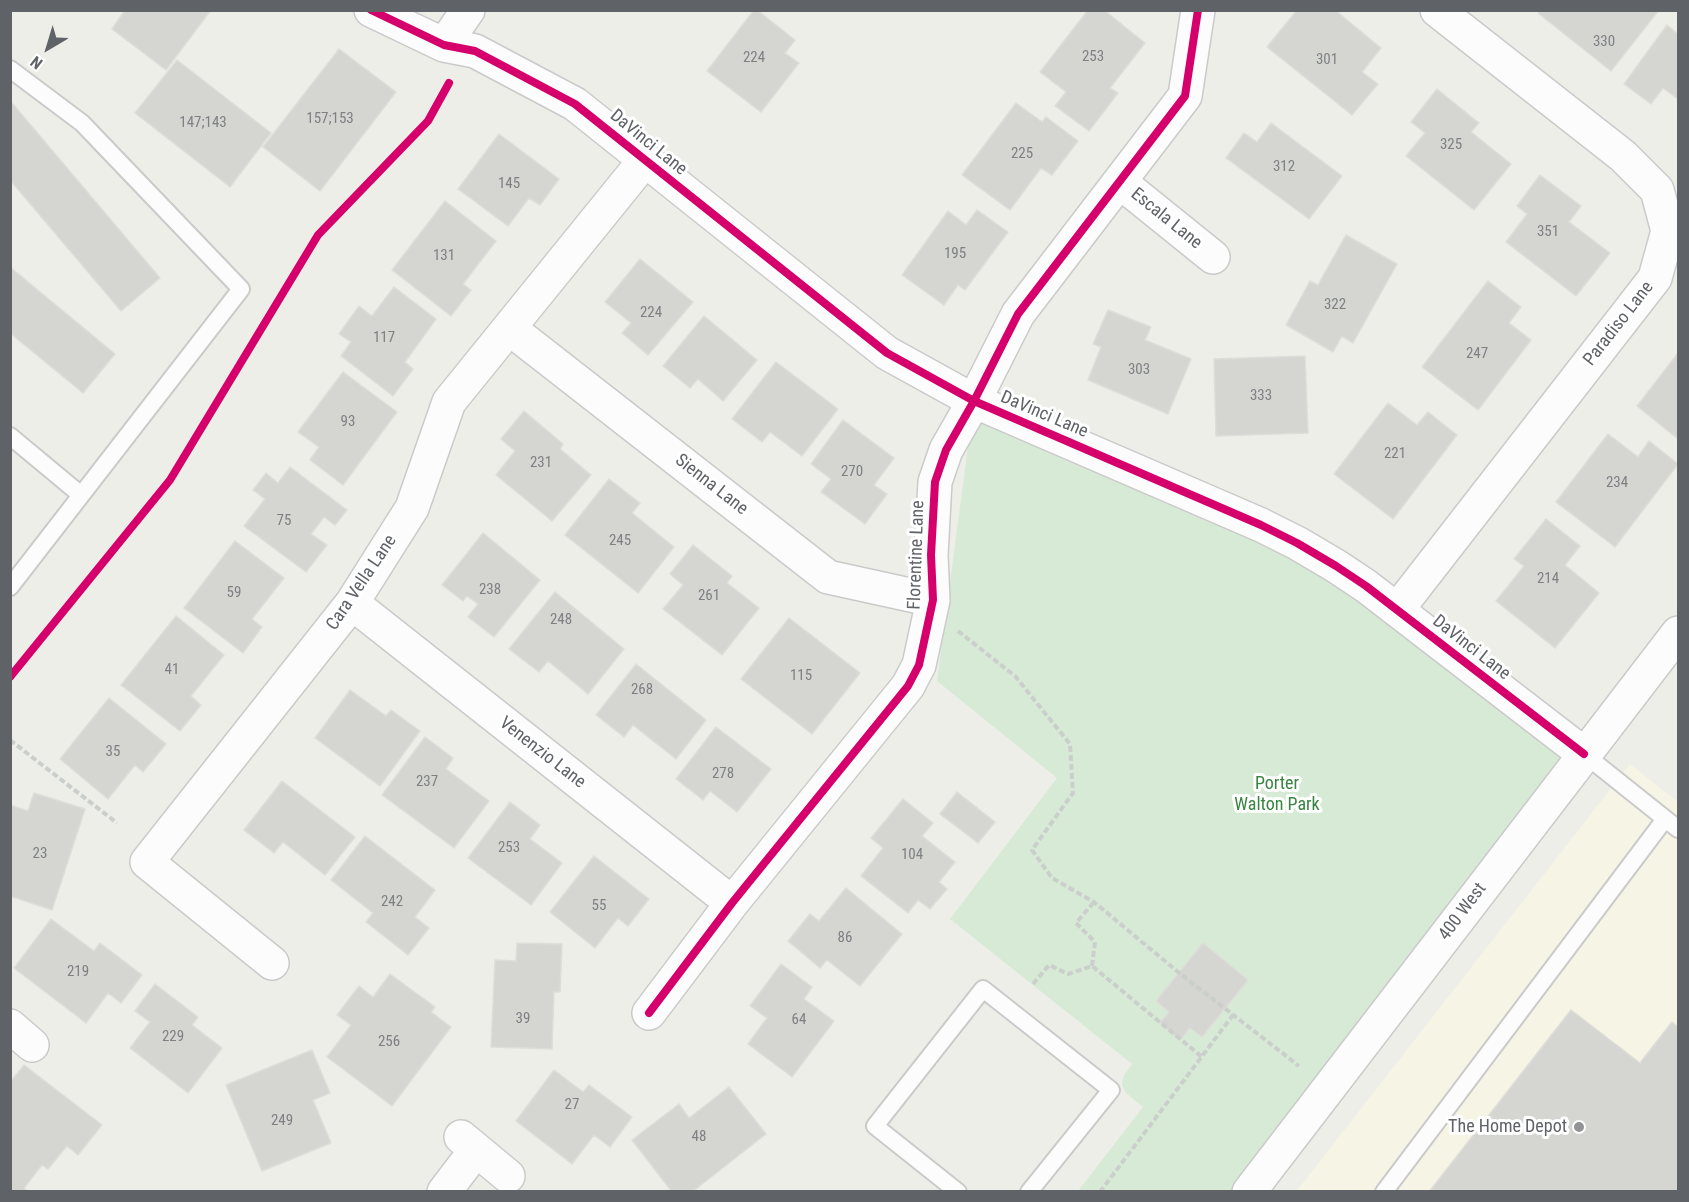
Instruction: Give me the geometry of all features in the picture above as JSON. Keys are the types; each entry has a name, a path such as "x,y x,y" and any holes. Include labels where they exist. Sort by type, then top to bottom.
{"street":[{"name":"DaVinci Lane","path":"371,10 444,45 475,51 575,104 887,353 974,401 1288,538 1336,566 1584,754"},
{"path":"444,45 468,10"},
{"name":"Florentine Lane","path":"649,1013 732,903 908,686 919,665 933,600 931,555 935,482 946,450 974,401 1018,314 1185,96 1198,10"},
{"name":"Paradiso Lane","path":"1397,610 1655,278 1668,231 1657,190 1623,156 1437,10"},
{"name":"Cara Vella Lane","path":"272,963 147,862 352,603 412,508 449,402 645,160"},
{"name":"Escala Lane","path":"1120,182 1213,257"},
{"name":"Sienna Lane","path":"509,328 828,577 933,600"},
{"name":"Venenzio Lane","path":"352,603 732,903"},
{"name":"400 West","path":"1249,1191 1678,633"},
{"path":"444,1191 469,1143 508,1176"}],"lane":[{"path":"10,69 82,123 241,289 10,587"},
{"path":"10,436 81,495"},
{"path":"1584,754 1678,829"},
{"path":"1384,1191 1665,819"},
{"path":"958,1191 875,1125 983,989 1111,1089 1029,1191"}],"path":[{"path":"957,631 1015,676 1070,744 1073,793 1032,850 1052,878 1094,902 1299,1066"},
{"path":"10,740 117,823"},
{"path":"1092,966 1095,942 1076,922 1094,902"},
{"path":"1033,984 1049,965 1068,974 1092,966"},
{"path":"1092,966 1202,1057"},
{"path":"1100,1191 1233,1015"}],"shaded area":[{"path":"1630,764 1678,802 1678,1191 1296,1192"}],"green space":[{"name":"Porter Walton Park","path":"974,401 1261,525 1584,754 1249,1191 1078,1191 1143,1107 1126,1093 1122,1085 1123,1077 1132,1064 950,919 1057,778 937,681"}],"building":[{"path":"125,10 211,10 166,70 112,29"},
{"path":"754,10 795,40 785,53 799,63 761,112 707,71"},
{"path":"1088,10 1104,10 1145,43 1110,88 1118,93 1089,131 1055,106 1066,92 1040,72"},
{"path":"1297,10 1335,10 1381,48 1362,72 1378,84 1352,115 1267,47"},
{"path":"1540,10 1659,10 1611,71 1538,13"},
{"path":"1667,25 1678,34 1678,99 1663,88 1651,104 1624,84"},
{"path":"339,49 396,92 320,191 263,147"},
{"path":"177,60 271,133 230,187 135,113"},
{"path":"1437,89 1479,123 1471,132 1511,164 1474,210 1406,156 1425,133 1411,122"},
{"path":"1016,103 1042,122 1046,117 1078,141 1052,175 1041,168 1010,210 962,175"},
{"path":"13,104 160,278 121,311 10,180 10,106"},
{"path":"1271,123 1342,176 1309,219 1226,158 1244,133 1257,142"},
{"path":"499,134 559,179 540,205 529,198 508,226 458,189"},
{"path":"1540,175 1581,206 1569,222 1610,253 1576,296 1506,242 1527,214 1517,206"},
{"path":"445,201 496,241 463,284 471,290 451,316 392,270"},
{"path":"977,210 1008,232 965,290 958,285 944,305 902,275 948,211 966,225"},
{"path":"1346,235 1397,264 1353,343 1342,336 1333,352 1286,325 1310,281 1318,285"},
{"path":"640,259 693,302 648,355 622,333 631,323 605,302"},
{"path":"10,267 115,354 83,393 10,333"},
{"path":"1488,281 1521,307 1509,323 1531,340 1478,410 1422,367"},
{"path":"394,287 436,319 405,362 413,369 393,396 341,356 351,342 339,334 359,306 372,316"},
{"path":"1108,310 1151,327 1145,340 1191,359 1168,414 1088,380 1101,347 1093,344"},
{"path":"704,316 757,360 723,401 698,379 690,388 663,366"},
{"path":"1678,353 1678,439 1637,406"},
{"path":"1305,356 1308,433 1216,436 1214,359"},
{"path":"776,362 838,409 802,456 770,432 762,442 732,419"},
{"path":"343,372 397,412 343,485 310,460 319,447 298,432"},
{"path":"1388,403 1417,425 1428,412 1457,435 1393,519 1334,474"},
{"path":"524,411 563,444 560,449 591,475 552,521 496,475 515,451 501,439"},
{"path":"843,420 894,458 874,485 887,494 865,524 821,492 831,479 811,464"},
{"path":"1608,434 1638,457 1649,441 1678,464 1615,547 1556,502"},
{"path":"290,467 347,510 335,525 324,517 311,534 327,545 306,572 244,526 265,499 253,490 266,473 278,483"},
{"path":"609,479 640,503 632,513 674,547 638,593 565,535"},
{"path":"1546,519 1580,546 1565,565 1599,593 1555,648 1496,601 1524,566 1514,559"},
{"path":"483,533 540,580 494,637 468,617 478,604 467,596 463,601 442,585"},
{"path":"235,541 284,578 252,619 262,627 243,653 184,608"},
{"path":"693,545 732,576 727,583 759,608 722,655 663,609 683,585 670,574"},
{"path":"555,592 624,649 588,694 548,661 539,672 509,649"},
{"path":"176,616 224,655 191,696 201,705 180,731 121,685"},
{"path":"789,618 860,673 812,734 741,679"},
{"path":"636,664 706,720 676,759 633,725 624,737 596,715"},
{"path":"350,690 386,716 391,710 420,731 380,786 315,738"},
{"path":"109,698 166,744 143,772 135,765 108,799 60,759"},
{"path":"716,727 771,769 737,812 710,791 703,800 676,779"},
{"path":"425,737 453,758 446,769 489,801 454,848 382,795"},
{"path":"282,781 355,837 325,875 283,842 274,853 244,830"},
{"path":"957,792 995,822 978,843 940,814"},
{"path":"34,793 85,809 52,910 10,896 10,805 28,811"},
{"path":"903,799 933,823 922,836 955,862 939,882 947,889 930,909 918,900 908,913 861,876 883,848 871,838"},
{"path":"510,802 540,825 530,839 562,863 531,905 468,858"},
{"path":"365,836 435,890 415,917 429,928 408,955 366,922 373,913 331,880"},
{"path":"594,856 649,899 628,926 618,918 595,948 550,912"},
{"path":"846,888 902,934 860,986 827,960 820,968 788,941 810,914 819,921"},
{"path":"51,919 94,951 100,943 142,975 121,1003 108,993 86,1023 14,968"},
{"path":"517,943 562,944 560,992 554,992 552,1049 491,1047 495,960 516,961"},
{"path":"1203,943 1248,980 1202,1037 1190,1028 1180,1040 1160,1023 1169,1012 1156,1001"},
{"path":"781,964 812,987 804,999 834,1021 792,1077 748,1044 767,1018 750,1006"},
{"path":"390,974 435,1007 431,1012 451,1027 392,1106 327,1057 351,1025 337,1015 359,986 373,997"},
{"path":"155,984 198,1017 192,1025 222,1048 188,1093 130,1048 150,1022 135,1011"},
{"name":"The Home Depot","path":"1571,1010 1640,1063 1672,1022 1678,1027 1678,1192 1429,1192"},
{"path":"312,1050 330,1093 313,1100 331,1143 262,1171 226,1085"},
{"path":"24,1065 102,1125 78,1155 67,1146 48,1169 42,1165 24,1188 29,1192 10,1192 10,1082"},
{"path":"554,1070 583,1092 589,1085 632,1117 610,1147 594,1135 572,1164 516,1121"},
{"path":"729,1087 766,1134 692,1192 672,1192 632,1140 679,1104 689,1118"}],"cycle path":[{"path":"371,10 444,45 475,51 575,104 887,353 974,401 1261,525 1336,566 1366,586 1584,754"},
{"path":"649,1013 732,903 908,686 919,665 933,600 931,555 935,482 946,450 974,401 1018,314 1185,96 1198,10"},
{"path":"10,677 170,480 318,235 428,121 449,83"}],"place":[{"name":"The Home Depot","path":"1579,1127"}]}
